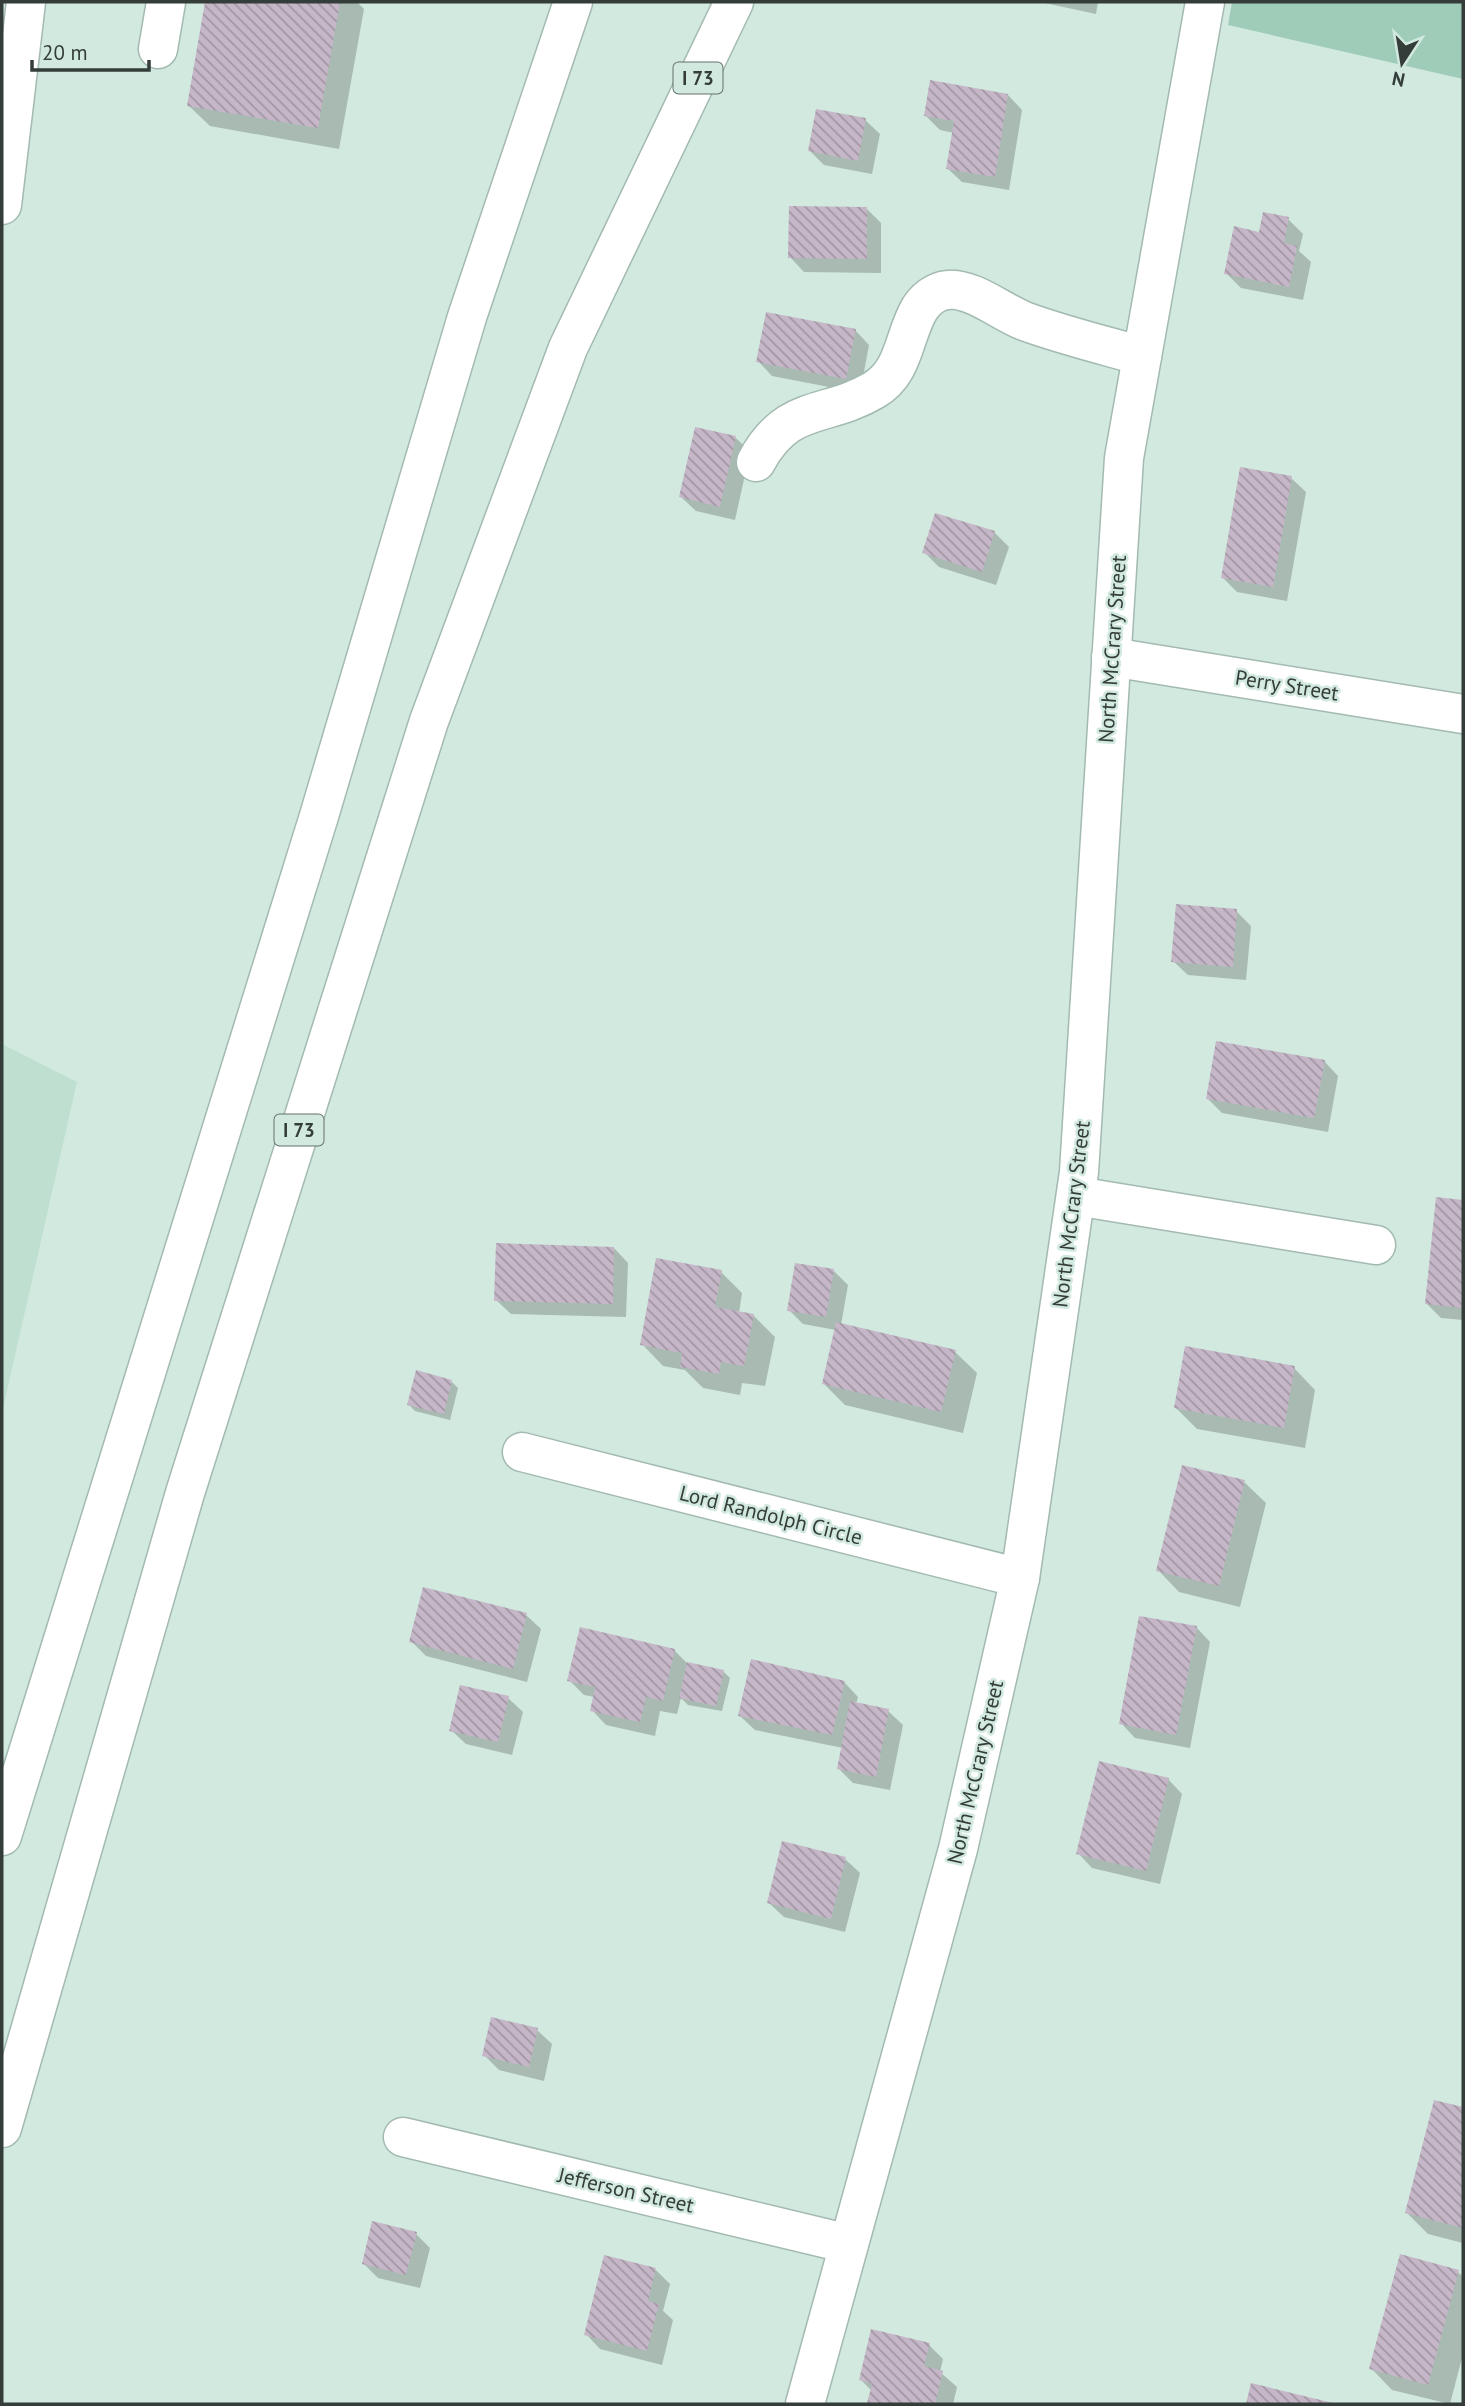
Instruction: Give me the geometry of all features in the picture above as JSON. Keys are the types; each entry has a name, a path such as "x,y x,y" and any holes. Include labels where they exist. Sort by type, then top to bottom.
{"main road":[{"path":"2,205 26,2"},
{"path":"158,49 166,2"},
{"path":"2,1836 319,816 467,317 573,2"},
{"name":"I 73","path":"2,2128 185,1493 429,721 568,348 734,2"},
{"name":"North McCrary Street","path":"805,2404 958,1849 1020,1578 1076,1196 1124,458 1205,2"},
{"path":"756,462 774,432 789,422 881,386 892,375 900,361 920,308 930,296 945,290 958,290 1023,320 1142,356"},
{"name":"Perry Street","path":"1111,657 1463,714"},
{"path":"1076,1196 1376,1245"},
{"name":"Lord Randolph Circle","path":"522,1452 1020,1578"},
{"path":"2,1819 21,1769"},
{"name":"Jefferson Street","path":"403,2137 849,2244"}],"shaded area":[{"path":"1232,2 1463,2 1463,79 1228,25"},
{"path":"2,1044 77,1082 2,1413"}],"building":[{"path":"205,2 340,2 318,128 187,106"},
{"path":"930,80 1008,94 995,177 946,169 954,121 924,116"},
{"path":"816,109 866,118 858,161 808,151"},
{"path":"789,206 867,207 867,259 788,258"},
{"path":"1263,212 1289,217 1284,243 1297,246 1289,287 1224,274 1234,226 1259,232"},
{"path":"766,312 856,329 846,379 756,362"},
{"path":"695,427 736,436 720,507 679,497"},
{"path":"1240,467 1292,476 1273,587 1221,578"},
{"path":"935,513 995,531 982,572 922,553"},
{"path":"1176,904 1237,909 1233,967 1171,962"},
{"path":"1216,1041 1325,1060 1314,1118 1206,1099"},
{"path":"1436,1197 1463,1200 1463,1308 1425,1304"},
{"path":"496,1243 614,1247 613,1304 494,1301"},
{"path":"656,1258 722,1270 715,1307 754,1314 744,1366 721,1362 719,1374 680,1367 682,1353 640,1345"},
{"path":"795,1263 834,1269 826,1317 787,1311"},
{"path":"836,1322 956,1350 941,1412 822,1384"},
{"path":"1185,1346 1295,1366 1284,1428 1174,1408"},
{"path":"416,1370 452,1380 444,1414 407,1405"},
{"path":"1182,1465 1245,1480 1219,1586 1156,1571"},
{"path":"423,1587 527,1613 513,1669 409,1642"},
{"path":"1139,1616 1197,1626 1176,1735 1119,1724"},
{"path":"580,1627 675,1649 663,1701 646,1697 640,1722 590,1711 595,1687 567,1681"},
{"path":"751,1659 845,1681 832,1735 738,1716"},
{"path":"687,1662 724,1670 716,1706 679,1698"},
{"path":"460,1685 509,1696 498,1742 449,1731"},
{"path":"850,1701 889,1709 876,1777 837,1769"},
{"path":"1099,1761 1169,1778 1146,1871 1076,1854"},
{"path":"782,1841 846,1857 831,1919 767,1903"},
{"path":"491,2017 538,2028 529,2067 482,2056"},
{"path":"1434,2100 1463,2107 1463,2228 1405,2213"},
{"path":"372,2221 417,2232 406,2275 362,2264"},
{"path":"1400,2254 1459,2270 1428,2385 1369,2369"},
{"path":"604,2255 656,2268 648,2301 659,2304 647,2351 584,2335"},
{"path":"871,2329 930,2343 924,2366 943,2371 935,2404 867,2403 872,2384 859,2380"},
{"path":"1251,2383 1333,2403 1333,2404 1246,2404"}]}
